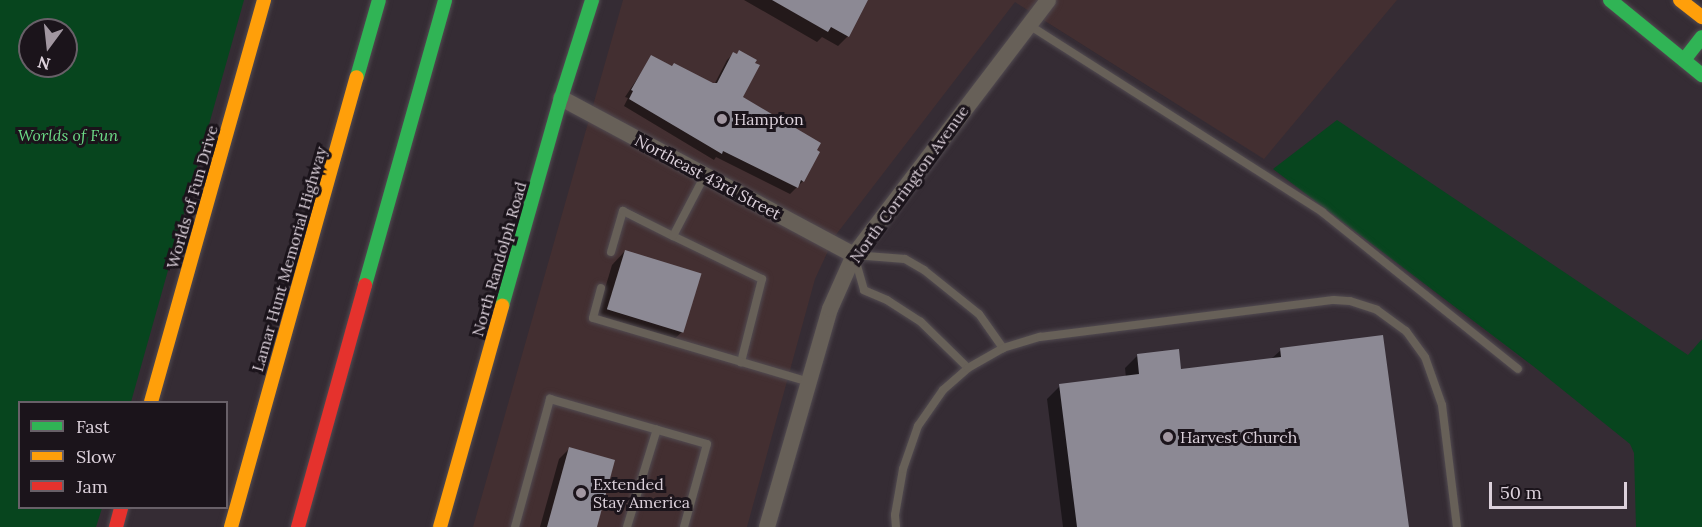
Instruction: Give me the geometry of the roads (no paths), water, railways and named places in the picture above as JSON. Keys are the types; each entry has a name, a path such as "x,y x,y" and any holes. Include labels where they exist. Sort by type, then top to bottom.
{"main road":[{"name":"Worlds of Fun Drive","path":"151,401 264,0"},
{"name":"Lamar Hunt Memorial Highway","path":"231,527 379,0"},
{"path":"298,527 445,0"},
{"name":"North Randolph Road","path":"440,527 561,98 592,0"},
{"path":"1610,0 1702,75"},
{"path":"1682,1 1702,17"},
{"path":"1684,60 1702,37"},
{"path":"116,527 120,509"}],"street":[{"name":"North Corrington Avenue","path":"768,527 830,309 854,255 1048,0"},
{"name":"Northeast 43rd Street","path":"561,98 854,255"}],"lane":[{"path":"1029,25 1322,212 1518,369"},
{"path":"673,236 705,175"},
{"path":"611,252 623,211 762,279 741,362"},
{"path":"969,368 921,322 887,300 864,290 854,255 905,259 924,270 979,314 1003,348"},
{"path":"602,288 593,318 809,382"},
{"path":"896,527 895,515 903,469 918,426 943,390 969,368 1003,348 1040,337 1334,300 1350,301 1377,310 1406,331 1425,357 1442,405 1457,527"},
{"path":"515,527 550,399 707,444 684,527"},
{"path":"627,527 657,429"}],"place":[{"name":"Hampton","path":"722,119"},
{"name":"Harvest Church","path":"1168,437"},
{"name":"Extended Stay America","path":"581,493"}],"park label":[{"name":"Worlds of Fun","path":"68,135"}]}
